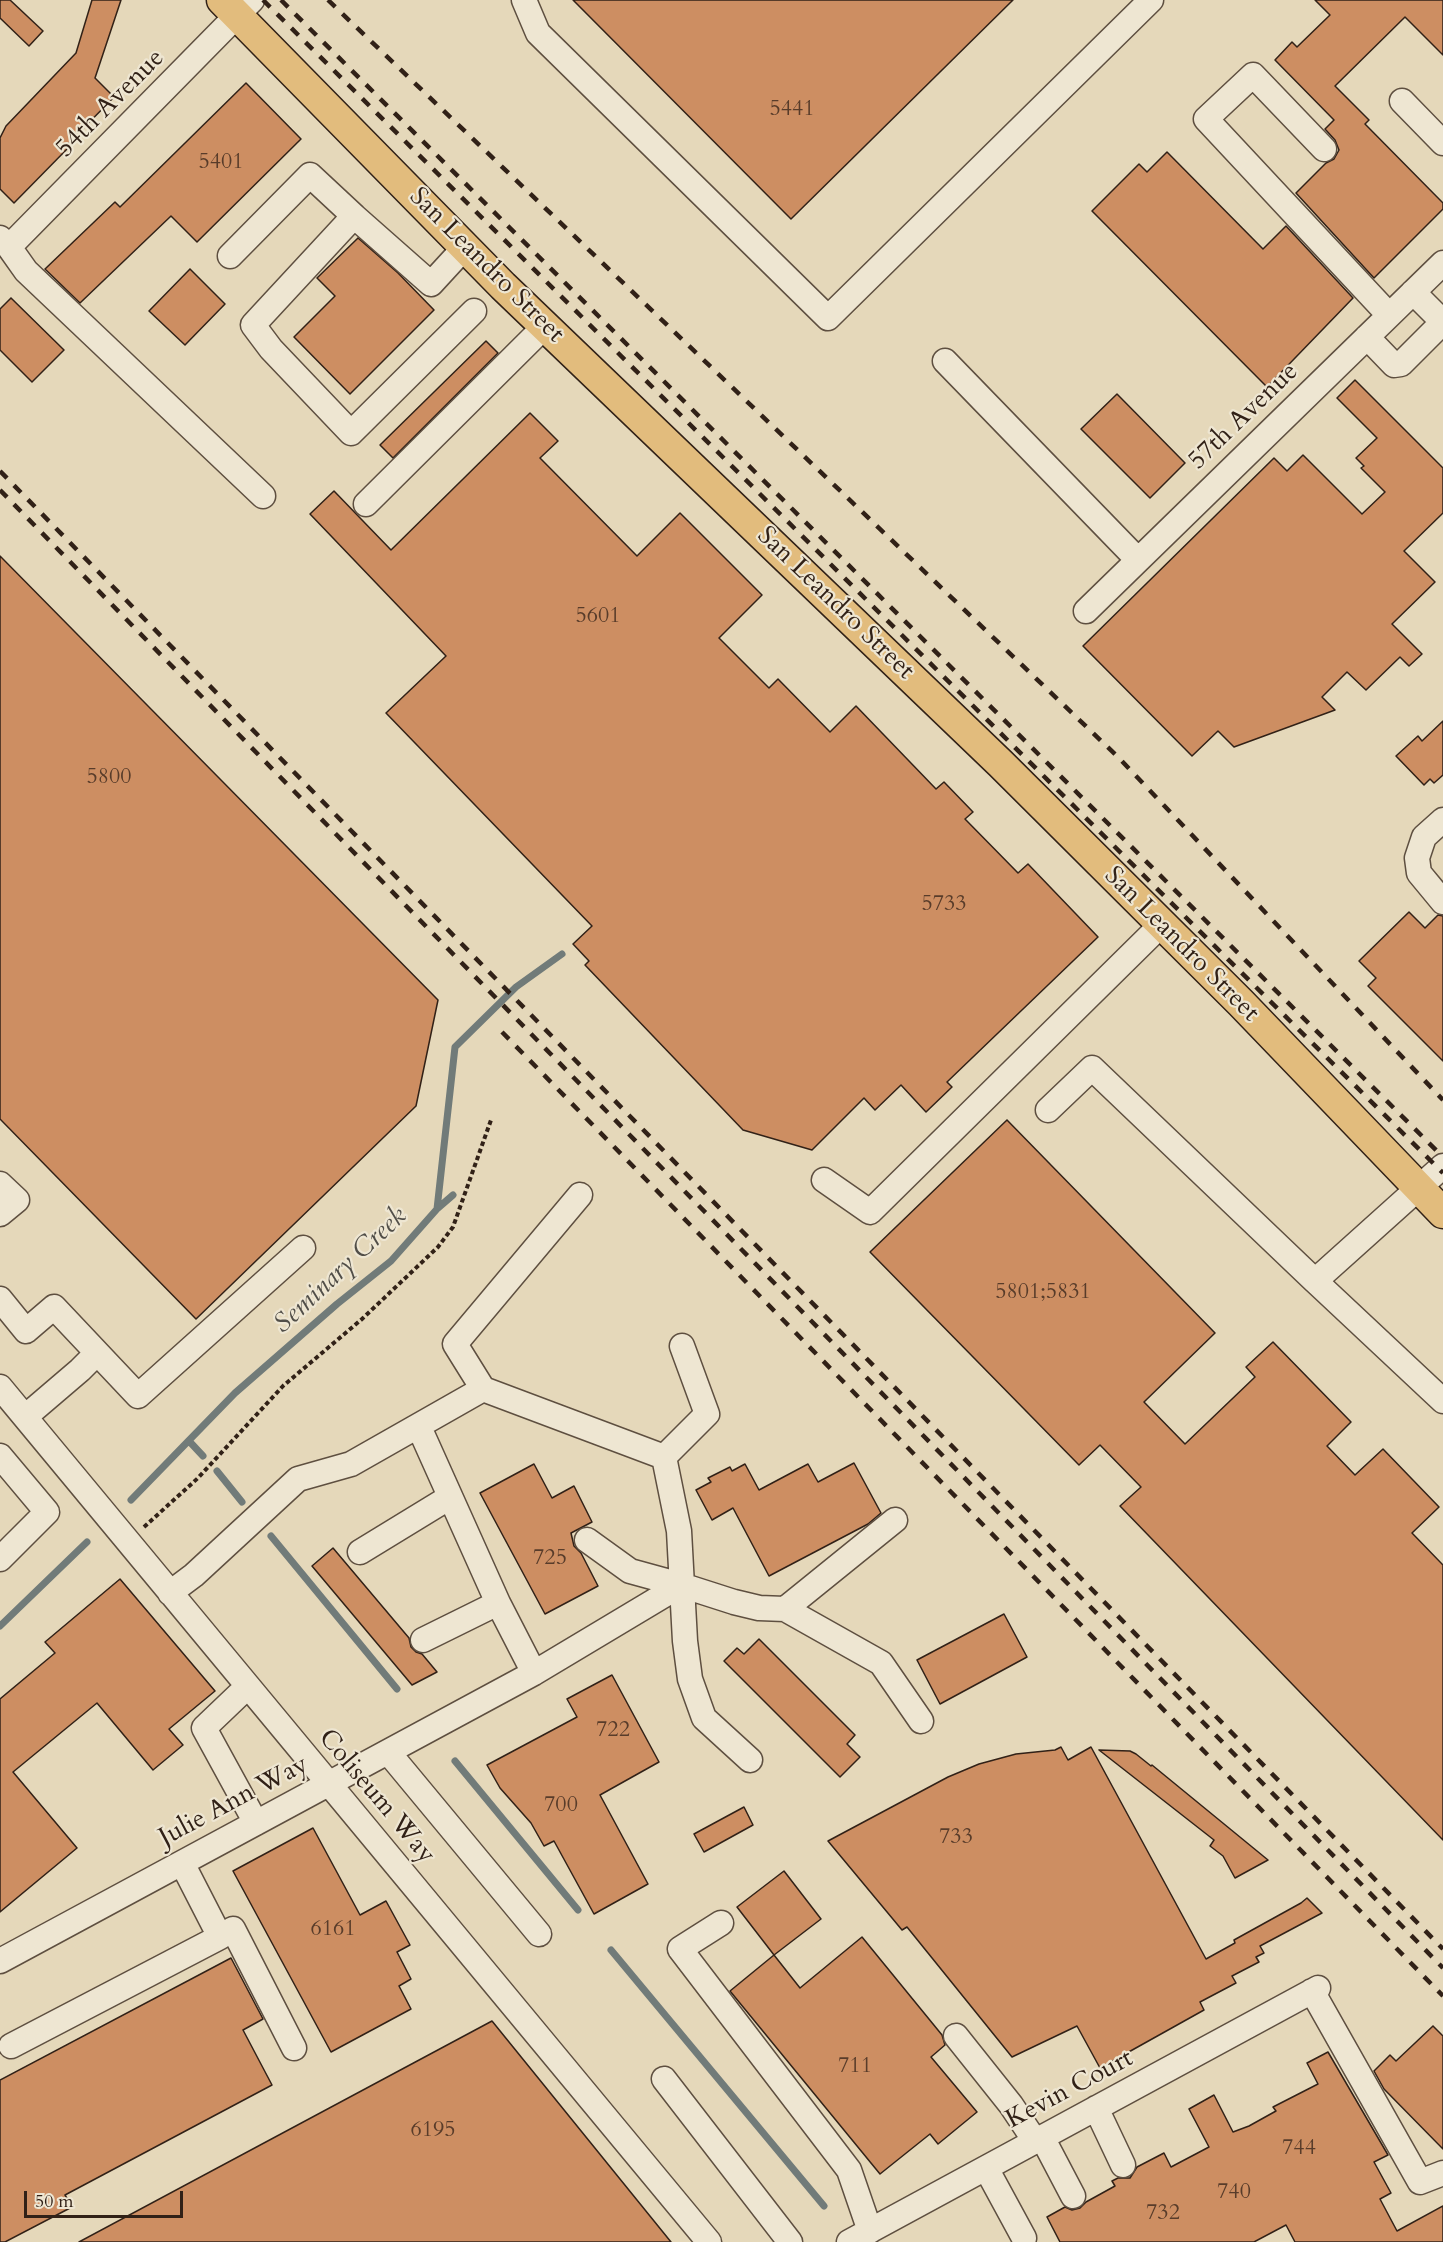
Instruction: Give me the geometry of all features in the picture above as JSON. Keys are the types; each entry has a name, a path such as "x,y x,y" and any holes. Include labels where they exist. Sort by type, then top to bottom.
{"main road":[{"name":"San Leandro Street","path":"238,5 465,247 1001,764 1241,1003 1443,1212"}],"street":[{"path":"524,0 538,33 828,318 1151,0"},
{"name":"54th Avenue","path":"5,242 238,5"},
{"path":"1324,149 1253,75 1206,119 1389,315"},
{"path":"1402,101 1443,143"},
{"path":"230,256 310,175 431,284 465,247"},
{"path":"354,216 253,325 271,349 351,433 474,310"},
{"path":"5,242 26,271 263,496"},
{"name":"57th Avenue","path":"1086,611 1443,263"},
{"path":"1367,337 1394,365 1401,364 1443,322 1413,292"},
{"path":"366,504 545,326"},
{"path":"945,361 1138,560"},
{"path":"1443,820 1424,837 1417,858 1419,873 1443,902"},
{"path":"1419,873 1443,885"},
{"path":"824,1180 870,1212 1161,924"},
{"path":"1048,1110 1092,1068 1443,1401"},
{"path":"1316,1281 1443,1166"},
{"path":"0,1184 17,1200 0,1214"},
{"path":"580,1195 455,1344 483,1389 664,1457"},
{"path":"0,1299 26,1331 54,1307 138,1396 303,1248"},
{"path":"664,1457 707,1414 682,1346"},
{"path":"25,1417 97,1353"},
{"name":"Coliseum Way","path":"0,1387 709,2242"},
{"path":"170,1593 194,1575 298,1479 351,1464 483,1389"},
{"path":"419,1427 498,1603 534,1673"},
{"path":"0,1456 47,1512 0,1559"},
{"path":"664,1457 679,1531 685,1641 690,1679 704,1718 750,1760"},
{"path":"360,1552 450,1497"},
{"path":"785,1609 895,1520"},
{"path":"587,1540 630,1571 734,1602 759,1608 785,1609 881,1663 921,1721"},
{"name":"Julie Ann Way","path":"0,1960 534,1673 681,1585"},
{"path":"423,1640 498,1603"},
{"path":"248,1686 204,1728 256,1823"},
{"path":"388,1752 539,1934"},
{"path":"182,1863 220,1936"},
{"path":"721,1923 680,1949 849,2170 859,2237"},
{"path":"11,2046 233,1929 294,2048"},
{"name":"Kevin Court","path":"859,2237 1315,1990 1420,2182 1443,2173"},
{"path":"956,2036 1039,2139 1072,2196"},
{"path":"664,2079 790,2242"},
{"path":"1096,2108 1123,2166"},
{"path":"986,2168 1024,2238"}],"path":[{"path":"128,1541 198,1478 284,1386 362,1319 438,1247 453,1227 491,1120"}],"building":[{"path":"0,0 10,0 43,31 29,46 0,18"},
{"path":"92,0 121,0 95,78 114,97 14,203 0,189 0,138 6,126 76,53"},
{"path":"573,0 1013,0 791,219"},
{"path":"1315,0 1443,0 1443,55 1405,17 1335,86 1369,120 1365,124 1443,203 1443,209 1374,278 1296,193 1326,163 1334,159 1339,150 1335,140 1325,129 1334,120 1275,60 1292,42 1297,47 1330,15"},
{"path":"246,83 301,139 197,242 171,216 80,303 45,269 115,202 120,207"},
{"path":"1167,152 1263,249 1286,226 1353,298 1267,387 1092,211 1139,164 1147,172"},
{"path":"358,238 398,273 434,310 350,394 294,337 335,296 317,278"},
{"path":"190,269 225,304 185,345 149,311"},
{"path":"11,298 64,350 32,382 0,350 0,309"},
{"path":"486,341 498,353 393,458 380,445"},
{"path":"1355,380 1443,468 1443,513 1404,551 1435,582 1392,624 1422,654 1409,666 1400,657 1366,690 1347,672 1322,697 1335,710 1234,747 1218,731 1192,756 1083,646 1274,458 1287,471 1303,455 1362,514 1385,492 1361,468 1364,466 1356,458 1377,438 1337,398"},
{"path":"1117,394 1185,463 1150,498 1081,429"},
{"path":"530,413 558,441 540,458 637,556 680,513 762,595 719,638 769,688 778,679 830,732 856,706 936,789 944,782 973,812 965,819 1018,873 1028,864 1098,937 947,1082 952,1087 926,1112 901,1085 875,1110 864,1098 812,1150 743,1130 585,965 589,961 573,944 592,926 386,713 446,656 310,514 334,491 391,550"},
{"path":"0,556 438,1000 416,1106 196,1319 0,1119"},
{"path":"1443,721 1443,775 1434,783 1430,779 1424,785 1396,756 1418,736 1422,741"},
{"path":"1409,912 1425,928 1438,915 1443,916 1443,1061 1368,986 1376,978 1359,961"},
{"path":"1007,1120 1215,1333 1144,1402 1185,1444 1255,1377 1246,1367 1273,1342 1351,1422 1327,1446 1355,1475 1383,1449 1439,1507 1412,1533 1443,1565 1443,1840 1120,1506 1141,1487 1100,1445 1079,1465 870,1252"},
{"path":"854,1463 881,1513 868,1524 769,1576 733,1508 712,1520 696,1490 711,1482 708,1478 730,1467 732,1471 745,1464 759,1490 808,1464 818,1482"},
{"path":"534,1464 552,1498 574,1486 592,1522 571,1533 574,1546 581,1553 598,1586 545,1614 480,1493"},
{"path":"333,1548 409,1638 411,1647 422,1654 437,1672 412,1685 312,1566"},
{"path":"120,1579 215,1691 169,1729 183,1745 153,1770 97,1703 13,1772 77,1848 0,1912 0,1699 55,1653 45,1642"},
{"path":"1004,1614 1027,1657 940,1704 917,1660"},
{"path":"759,1639 855,1735 847,1744 860,1757 840,1777 724,1661 737,1648 744,1654"},
{"path":"612,1675 659,1762 600,1795 648,1884 594,1914 554,1841 544,1846 531,1823 500,1788 487,1765 577,1717 567,1699"},
{"path":"1061,1747 1068,1760 1091,1747 1206,1959 1307,1898 1322,1913 1260,1946 1264,1953 1256,1957 1259,1962 1232,1976 1236,1983 1200,2002 1204,2010 1100,2068 1077,2026 1012,2057 907,1927 902,1930 828,1841 948,1777 979,1764 1016,1754 1055,1750"},
{"path":"1099,1750 1130,1751 1136,1754 1268,1860 1235,1878 1223,1856 1210,1846 1214,1840"},
{"path":"744,1807 753,1825 704,1852 694,1834"},
{"path":"313,1828 360,1915 386,1901 410,1945 397,1952 411,1979 399,1986 411,2009 331,2052 233,1871"},
{"path":"784,1871 821,1919 774,1955 737,1907"},
{"path":"862,1937 942,2035 945,2045 931,2057 977,2112 938,2144 930,2134 880,2174 730,1991 774,1955 800,1988"},
{"path":"231,1958 263,2019 243,2030 272,2085 65,2195 72,2207 5,2242 0,2242 0,2080"},
{"path":"492,2021 671,2242 79,2242"},
{"path":"1433,2026 1443,2036 1443,2149 1384,2089 1374,2071 1390,2055 1396,2061"},
{"path":"1328,2052 1388,2155 1374,2162 1391,2193 1380,2199 1397,2231 1443,2206 1443,2242 1295,2242 1286,2225 1254,2242 1060,2242 1047,2217 1065,2207 1072,2210 1080,2208 1086,2202 1115,2186 1112,2181 1118,2178 1130,2178 1137,2167 1164,2153 1171,2167 1209,2147 1189,2109 1214,2095 1233,2132 1249,2126 1276,2111 1273,2107 1318,2084 1307,2063"}],"waterway":[{"name":"Seminary Creek","path":"131,1500 235,1393 337,1304 391,1261 437,1209 455,1047 516,987 562,954"},
{"path":"438,1208 453,1195"},
{"path":"189,1441 203,1456"},
{"path":"217,1471 242,1502"},
{"path":"271,1536 397,1689"},
{"name":"Seminary Creek","path":"0,1626 87,1542"},
{"path":"455,1761 578,1910"},
{"path":"611,1950 824,2206"}],"railway":[{"path":"263,0 1443,1173"},
{"path":"281,0 1443,1157"},
{"path":"328,0 1119,758 1443,1100"},
{"path":"0,471 1443,1949"},
{"path":"0,490 1443,1968"},
{"path":"502,1032 1443,1996"}]}
